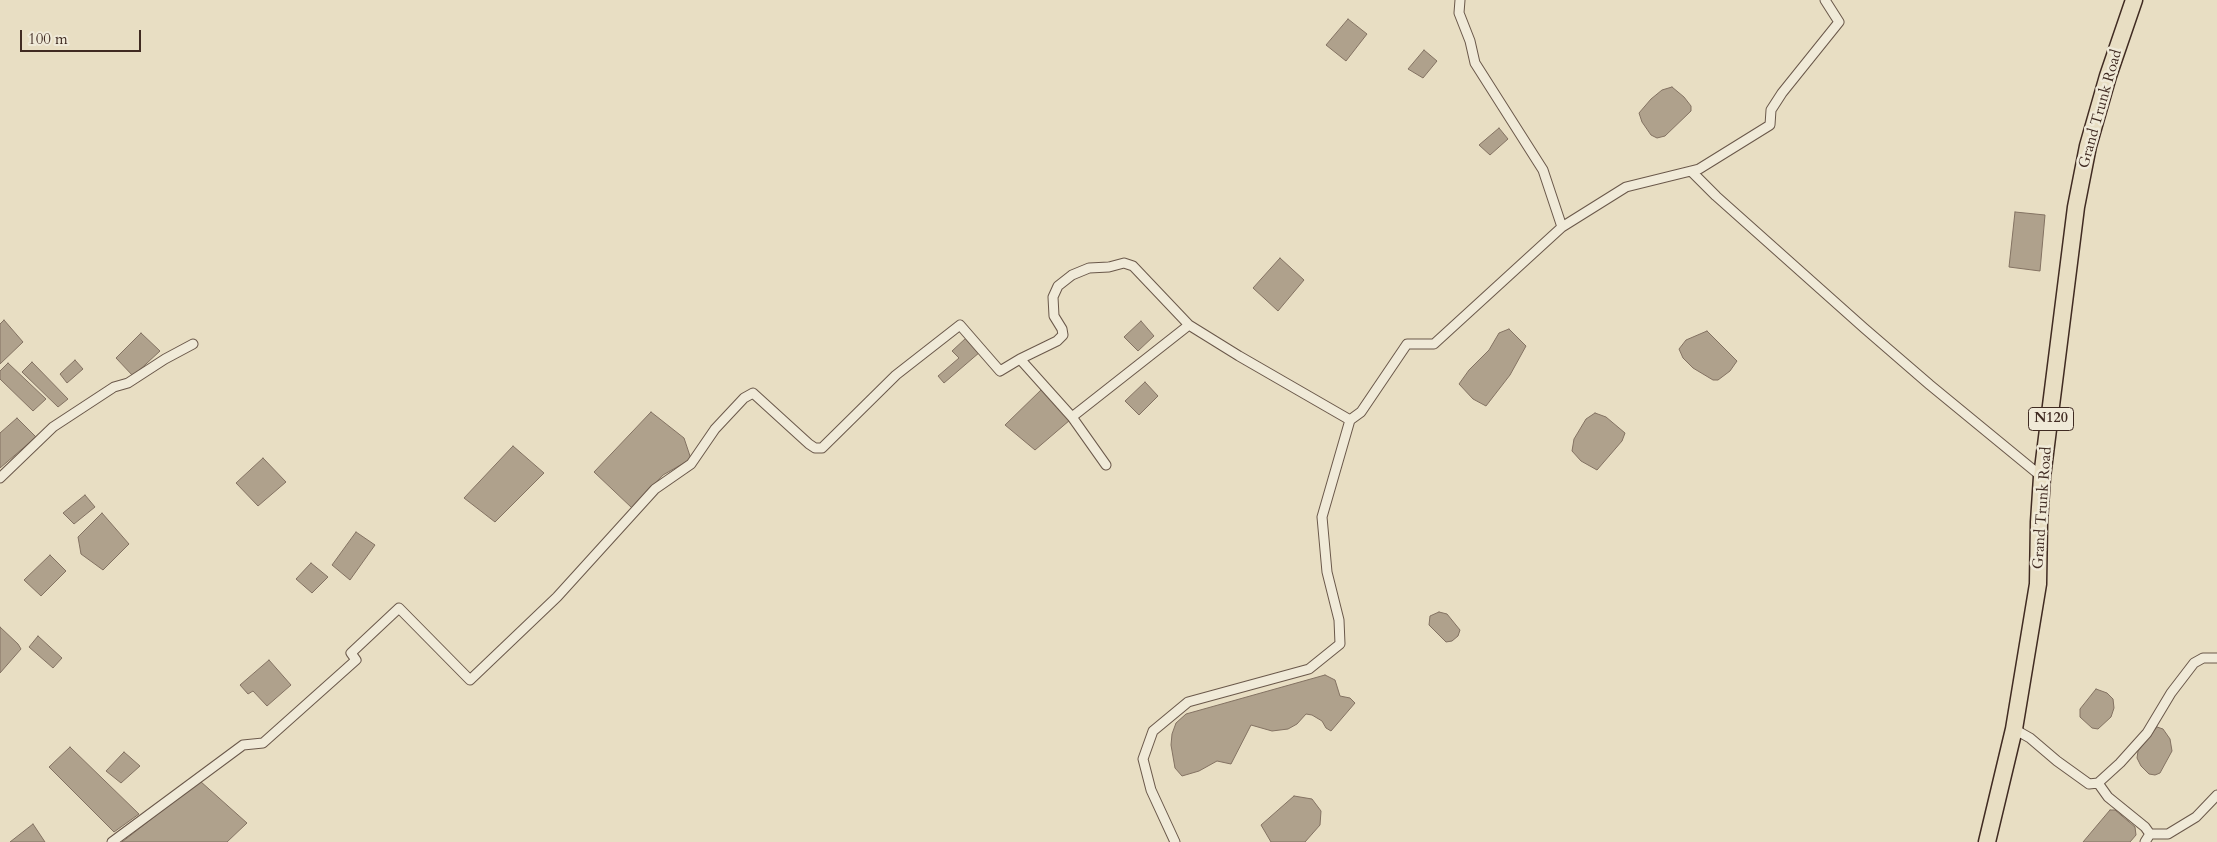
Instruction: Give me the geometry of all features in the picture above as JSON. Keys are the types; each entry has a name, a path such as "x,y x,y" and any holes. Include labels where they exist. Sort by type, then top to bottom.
{"highway":[{"name":"Grand Trunk Road","path":"1987,842 2014,729 2038,584 2042,477 2076,207 2088,146 2108,76 2134,0"}],"street":[{"path":"1460,0 1460,13 1475,63 1543,170 1562,227"},
{"path":"1174,842 1151,790 1144,759 1153,730 1188,702 1309,669 1340,644 1339,620 1327,572 1322,516 1350,420 1362,412 1407,344 1434,344 1562,227 1626,187 1699,169 1770,125 1771,110 1782,93 1839,22 1825,0"},
{"path":"1691,171 1759,235 1893,353 2042,477"},
{"path":"112,842 243,745 263,743 356,660 351,652 399,608 470,680 557,597 655,490 691,464 715,429 747,395 753,393 759,397 809,444 815,448 822,448 896,375 960,325 1000,370 1057,341 1063,335 1062,329 1054,316 1053,297 1058,286 1072,275 1089,268 1109,267 1124,263 1133,266 1189,325 1350,420"},
{"path":"1072,417 1189,325"},
{"path":"0,478 53,427 114,387 128,383 165,358 193,344"},
{"path":"1020,359 1072,417 1106,466"},
{"path":"2014,729 2030,738 2088,784 2098,783 2120,763 2147,733 2171,693 2194,663 2203,658 2217,658"},
{"path":"2098,783 2108,797 2145,827 2150,834"},
{"path":"2150,834 2168,834 2196,817 2217,795"},
{"path":"2145,842 2150,834"}],"shaded area":[{"path":"1348,19 1367,34 1346,61 1326,45"},
{"path":"1424,50 1437,61 1423,78 1408,69"},
{"path":"1672,87 1684,97 1691,106 1691,111 1665,136 1657,138 1651,135 1642,122 1639,113 1662,90"},
{"path":"1499,128 1508,139 1490,155 1479,145"},
{"path":"2015,212 2045,215 2040,271 2009,267"},
{"path":"1280,258 1304,280 1278,311 1253,288"},
{"path":"4,320 23,342 0,364 0,324"},
{"path":"1141,321 1154,336 1138,351 1124,337"},
{"path":"1509,329 1526,346 1510,375 1486,406 1473,399 1459,384 1469,370 1489,350 1499,333"},
{"path":"1707,331 1737,361 1730,371 1718,380 1713,380 1693,368 1683,358 1679,349 1686,340"},
{"path":"141,333 160,351 133,376 116,358"},
{"path":"966,338 980,352 944,383 938,376 959,358 952,351"},
{"path":"75,360 83,369 67,383 60,374"},
{"path":"32,362 68,399 58,407 22,372"},
{"path":"8,363 46,399 33,411 0,379 0,371"},
{"path":"1145,382 1158,396 1139,415 1125,401"},
{"path":"1042,389 1070,420 1035,450 1005,425"},
{"path":"651,412 684,438 691,459 663,475 632,508 594,472"},
{"path":"1595,413 1606,417 1625,433 1622,441 1597,470 1581,461 1572,451 1574,439 1586,419"},
{"path":"17,418 36,437 0,468 0,433"},
{"path":"513,446 544,473 495,522 464,498"},
{"path":"263,458 286,482 258,506 236,483"},
{"path":"85,495 95,507 74,524 63,513"},
{"path":"102,513 129,544 103,570 81,554 78,537"},
{"path":"356,532 375,545 350,580 332,565"},
{"path":"50,555 66,571 41,596 24,580"},
{"path":"311,563 328,577 312,593 296,579"},
{"path":"1439,612 1447,614 1460,630 1458,636 1452,641 1446,642 1429,625 1430,616"},
{"path":"0,627 21,649 0,673"},
{"path":"38,636 62,658 53,668 29,647"},
{"path":"269,660 291,685 267,706 253,691 248,694 240,685"},
{"path":"1325,675 1335,680 1340,696 1350,698 1355,703 1331,731 1326,728 1322,721 1306,714 1297,724 1288,729 1272,731 1251,725 1231,764 1217,761 1199,771 1182,776 1175,768 1171,745 1172,734 1176,723 1186,714"},
{"path":"2096,689 2107,693 2113,699 2114,708 2111,717 2098,729 2092,728 2080,717 2080,709"},
{"path":"2157,727 2163,729 2170,739 2172,751 2160,773 2155,775 2149,774 2141,766 2137,758 2138,751"},
{"path":"70,747 139,814 114,832 49,767"},
{"path":"124,752 140,766 121,783 106,771"},
{"path":"200,781 247,823 227,842 122,842"},
{"path":"1294,796 1312,799 1321,811 1320,825 1305,842 1271,842 1261,825"},
{"path":"2110,810 2115,810 2135,827 2136,835 2130,842 2083,842"},
{"path":"33,824 45,842 10,842"}]}
